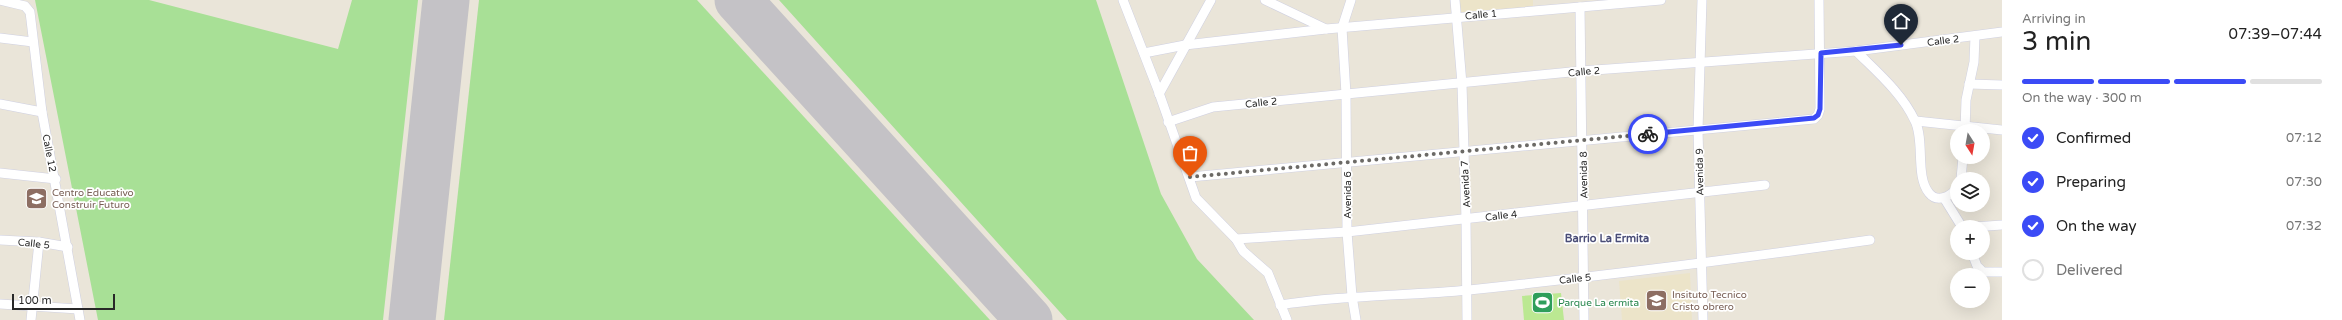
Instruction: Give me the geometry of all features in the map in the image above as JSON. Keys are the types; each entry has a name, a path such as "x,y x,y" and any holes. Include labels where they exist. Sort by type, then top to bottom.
{"street":[{"name":"Calle 12","path":"0,0 28,9 42,112 56,179 80,320"},
{"path":"1123,0 1190,177 1196,198 1236,239 1243,251 1268,273 1287,320"},
{"path":"1159,94 1211,0"},
{"path":"1265,0 1326,29"},
{"name":"Avenida 6","path":"1351,0 1342,28 1346,94 1347,232 1352,296 1356,320"},
{"name":"Avenida 7","path":"1455,0 1462,84 1467,320"},
{"path":"1539,0 1540,10"},
{"name":"Calle 1","path":"1144,53 1185,45 1326,29 1456,16 1662,0"},
{"name":"Avenida 9","path":"1702,0 1698,130 1698,193 1702,264 1703,320"},
{"path":"1190,177 1346,161 1582,139 1698,130 1814,118 1818,115 1821,53 1819,0"},
{"name":"Avenida 8","path":"1580,6 1585,277 1584,320"},
{"path":"1301,32 1304,19"},
{"name":"Calle 2","path":"1168,122 1213,107 1462,84 1581,71 1856,50 2002,32"},
{"path":"1965,124 1966,100 1974,62 1975,36"},
{"path":"0,38 33,42"},
{"path":"1856,50 1895,90 1916,121 1920,139 1924,185 1929,194 1935,198 1944,198 1950,195"},
{"path":"1969,84 2002,85"},
{"path":"0,104 42,112"},
{"path":"1916,121 1950,126"},
{"path":"1990,129 2002,130"},
{"path":"0,173 56,179"},
{"name":"Calle 4","path":"1236,239 1347,232 1765,186"},
{"path":"1944,198 1958,220"},
{"path":"1990,226 2002,225"},
{"name":"Calle 5","path":"0,240 39,242 68,247"},
{"name":"Calle 5","path":"1280,305 1352,296 1467,290 1585,277 1702,264 1870,240"},
{"path":"32,320 39,242"},
{"path":"1975,260 1977,266 1983,272 2002,272"},
{"path":"0,304 78,309"}],"shaded area":[{"path":"1459,0 1533,0 1533,9 1461,14"},
{"name":"Insituto Tecnico Cristo obrero","path":"1690,273 1692,320 1622,320 1619,281"}],"green space":[{"path":"35,0 149,0 338,49 352,0 418,0 383,320 98,320"},
{"path":"479,0 697,0 990,320 444,320"},
{"path":"779,0 1096,0 1161,194 1197,259 1254,320 1067,320"},
{"name":"Parque La ermita","path":"1561,293 1564,320 1524,320 1522,296"}],"runway":[{"path":"412,320 446,0"},
{"path":"738,0 1029,320"}],"way so far":[{"path":"1190,177 1346,161 1648,134"}],"place":[{"name":"Centro Educativo Construir Futuro","path":"36,198"},
{"name":"Insituto Tecnico Cristo obrero","path":"1656,300"},
{"name":"Parque La ermita","path":"1542,302"}],"district":[{"name":"Barrio La Ermita","path":"1607,238"}],"route":[{"path":"1648,134 1814,118 1818,115 1820,109 1821,53 1901,45"}]}
